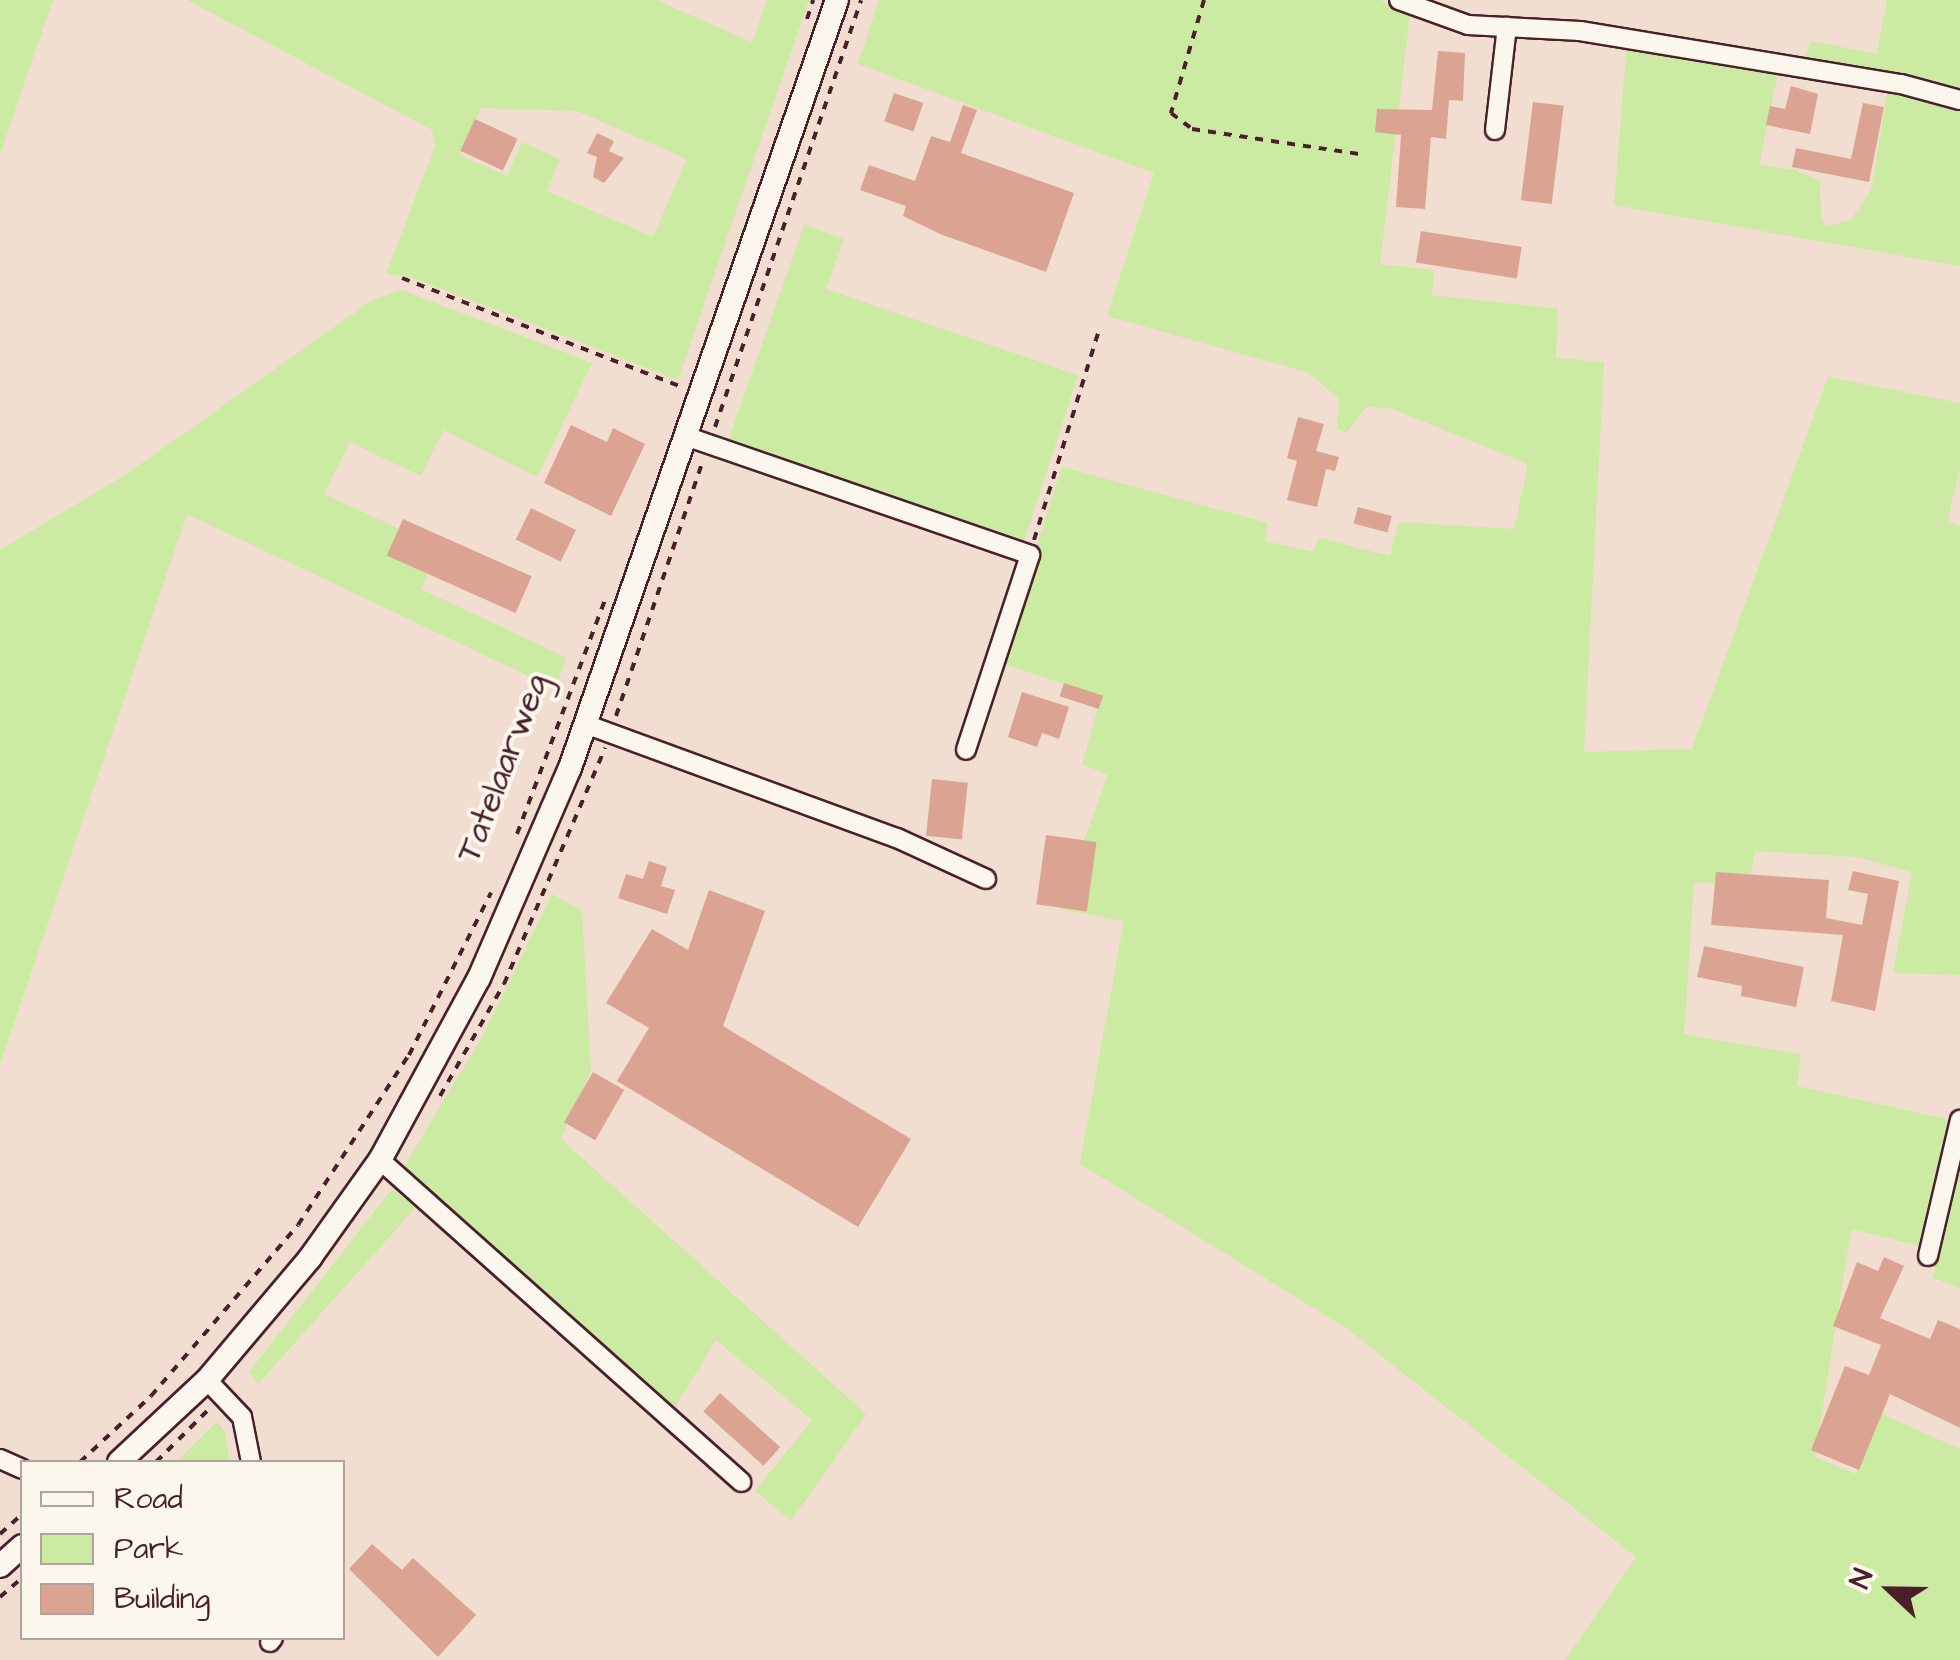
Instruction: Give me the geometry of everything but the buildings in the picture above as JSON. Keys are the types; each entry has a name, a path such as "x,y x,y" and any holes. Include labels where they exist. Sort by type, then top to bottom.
{"main road":[{"name":"Tatelaarweg","path":"120,1460 207,1380 310,1258 380,1160 479,978 585,724 685,436 691,390 836,0"},
{"path":"0,1566 20,1548"}],"street":[{"path":"1399,0 1468,25 1580,30 1901,84 1960,100"},
{"path":"1495,130 1506,27"},
{"path":"685,436 1030,554 966,750"},
{"path":"585,724 897,838 986,878"},
{"path":"1928,1256 1960,1120"},
{"path":"380,1160 742,1482"},
{"path":"207,1380 242,1417 251,1460"}],"path":[{"path":"802,35 813,0"},
{"path":"1204,0 1171,112 1192,130 1365,154"},
{"path":"402,278 691,390"},
{"path":"1030,554 1098,330"},
{"path":"688,368 691,390"},
{"path":"676,404 691,390"},
{"name":"Tatelaarweg","path":"514,842 611,584"},
{"name":"Tatelaarweg","path":"82,1460 151,1396 298,1225 409,1056 499,878"},
{"path":"0,1534 20,1516"},
{"path":"0,1597 20,1580"}],"green space":[{"path":"0,0 53,0 0,154"},
{"path":"187,0 656,0 752,42 767,0 809,0 678,380 408,276 386,274 435,146 432,130","holes":["481,108 577,111 687,159 653,237 547,191 560,159 522,142 507,176 460,155"]},
{"path":"879,0 1380,0 1410,14 1380,264 1434,270 1432,295 1558,309 1556,358 1604,362 1584,752 1692,749 1828,377 1960,403 1960,468 1947,522 1960,526 1960,975 1893,973 1912,872 1857,857 1755,851 1749,885 1694,882 1684,1034 1801,1055 1797,1086 1951,1120 1924,1247 1851,1229 1815,1457 1856,1474 1882,1414 1960,1449 1960,1660 1565,1660 1636,1557 1346,1328 1080,1164 1124,921 1059,909 1108,775 1082,764 1101,697 999,662 1062,467 1267,523 1265,541 1313,552 1319,538 1390,556 1399,522 1514,529 1528,464 1390,408 1366,407 1346,433 1337,428 1339,399 1309,373 1107,316 1154,173 858,64"},
{"path":"1887,0 1960,0 1960,88 1805,57 1811,41 1877,54"},
{"path":"1627,42 1779,68 1759,165 1796,170 1820,181 1821,219 1828,226 1851,220 1871,190 1888,88 1960,104 1960,266 1614,205"},
{"path":"804,225 844,239 826,289 1078,375 1024,542 1012,545 728,441"},
{"path":"402,290 592,363 537,477 443,430 421,476 350,442 324,494 439,547 421,589 567,658 554,688 187,514 0,1064 0,550 125,475 374,299"},
{"path":"552,894 582,911 591,1071 561,1139 866,1414 791,1521 755,1491 812,1420 716,1340 670,1415 402,1170 485,1032"},
{"path":"1960,1150 1960,1288 1933,1278"},
{"path":"392,1189 416,1207 258,1384 249,1372"},
{"path":"217,1422 225,1432 230,1460 178,1460"}]}
